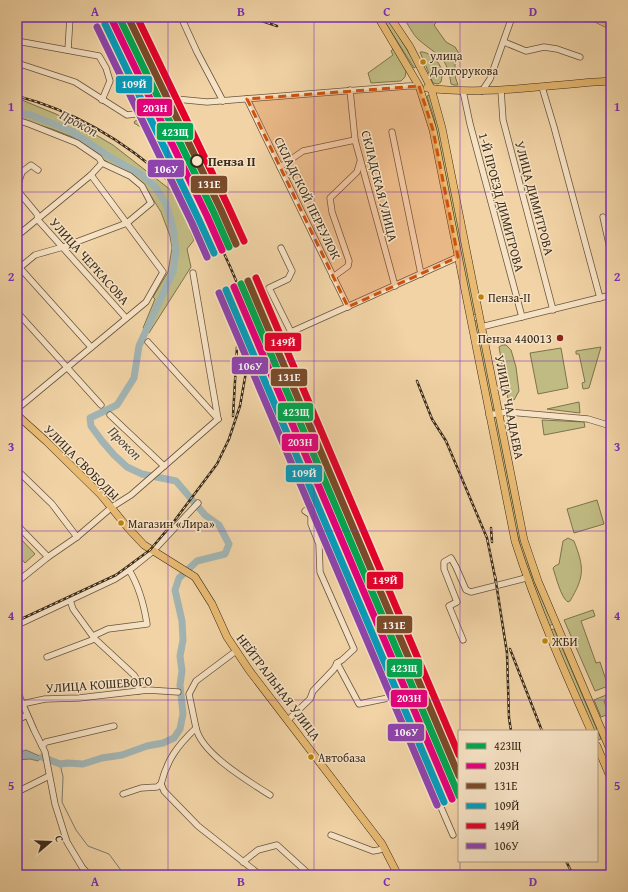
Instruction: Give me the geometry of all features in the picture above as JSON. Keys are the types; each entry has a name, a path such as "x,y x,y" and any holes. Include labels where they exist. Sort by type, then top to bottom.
{"main road":[{"name":"УЛИЦА ЧААДАЕВА","path":"378,17 419,86 433,130 515,542 526,578 546,629 591,730"},
{"name":"УЛИЦА ЧААДАЕВА","path":"390,17 410,47 431,88 442,128 524,540 538,581 611,752"},
{"path":"596,18 611,26"},
{"path":"419,86 463,91 482,91 611,80"},
{"name":"УЛИЦА СВОБОДЫ","path":"17,416 52,447 112,508 128,528"},
{"name":"НЕЙТРАЛЬНАЯ УЛИЦА","path":"128,528 144,545 194,577 212,604 227,638 249,670 384,848 398,875"},
{"path":"598,748 611,780"}],"street":[{"path":"68,50 70,17"},
{"path":"181,17 197,52 223,101"},
{"path":"482,91 490,79 512,17"},
{"path":"17,41 99,56 106,68 110,81 102,100"},
{"path":"504,42 529,52 537,48 544,47 557,49 580,57"},
{"path":"17,63 75,82 127,115 144,113 176,99 207,102 350,90 419,86"},
{"path":"542,87 600,298"},
{"name":"СКЛАДСКАЯ УЛИЦА","path":"350,90 355,140 394,286"},
{"name":"УЛИЦА ДИМИТРОВА","path":"501,90 503,120 553,310"},
{"name":"1-Й ПРОЕЗД ДИМИТРОВА","path":"463,91 470,124 522,317"},
{"name":"СКЛАДСКОЙ ПЕРЕУЛОК","path":"247,99 348,307"},
{"path":"17,120 77,143 98,158 102,163 130,176 142,186 151,203 127,223 63,247 35,255 19,269 90,347"},
{"path":"392,132 421,274"},
{"path":"280,167 303,151 355,140"},
{"path":"333,277 348,266 349,261 332,212 330,198 357,172 360,162"},
{"path":"17,236 91,175 102,163"},
{"path":"17,187 22,172 31,165 38,170"},
{"path":"17,409 146,302 163,272 91,175"},
{"name":"УЛИЦА ЧЕРКАСОВА","path":"17,190 37,214 38,220 126,318"},
{"path":"603,217 611,253"},
{"path":"281,248 292,271 288,279 269,288 291,332 458,257"},
{"path":"193,273 218,419"},
{"path":"481,327 611,295"},
{"path":"17,312 101,405"},
{"path":"148,342 218,419"},
{"path":"489,416 507,412 588,419 611,426"},
{"path":"110,415 164,466"},
{"path":"17,582 131,495 218,419"},
{"path":"17,470 52,504 77,536"},
{"path":"17,625 114,579 129,570 153,551 196,505"},
{"path":"288,720 310,699 313,691 334,669 337,663 354,648 320,572 319,544 311,524 311,515 305,510"},
{"path":"17,525 48,557"},
{"path":"463,640 449,606 457,602 444,569 444,562 451,558 466,590 471,592 526,578"},
{"path":"47,657 92,640 94,637 108,629 147,624 144,606 136,581 129,570"},
{"path":"70,600 73,609 94,637 134,675 139,683 138,691"},
{"path":"236,651 196,681 184,693 196,728 197,736 228,768 270,795"},
{"path":"337,663 359,704 393,697 453,835"},
{"name":"УЛИЦА КОШЕВОГО","path":"22,704 45,699 79,698 148,690 184,693"},
{"path":"17,691 45,752 55,804 67,842 88,875"},
{"path":"17,720 27,715"},
{"path":"42,746 46,742 94,732 114,726"},
{"path":"196,728 172,755 168,762 161,784 164,791 198,826 260,875"},
{"path":"17,792 49,776"},
{"path":"123,794 141,788 157,787 161,784"},
{"path":"331,835 374,851 384,848"},
{"path":"243,862 258,850 277,845 310,875"},
{"path":"17,867 21,875"}],"highlighted area":[{"path":"419,86 433,130 458,257 348,307 247,99"}],"shaded area":[{"path":"382,17 387,17 417,66 414,68"},
{"path":"403,17 414,17 425,21 432,17 441,17 434,25 446,42 455,47 462,58 455,62 455,76 458,85 451,84 444,62 437,54 417,38"},
{"path":"394,48 406,71 405,77 401,81 371,83 368,73 393,55 391,51"},
{"path":"420,52 429,54 439,63 442,74 441,82 438,84 433,83"},
{"path":"430,95 438,121 476,314 473,315 434,118 427,96"},
{"path":"17,98 56,114 113,145 172,191 197,219 195,226 190,230 194,240 187,249 191,267 149,333 143,328 155,299 153,297 168,272 172,248 170,236 161,212 144,185 104,160 95,151 75,138 52,129 17,120"},
{"path":"147,117 152,118 167,130 170,139 167,143 134,123 135,121"},
{"path":"478,320 495,408 494,410 492,409 474,321"},
{"path":"506,345 511,350 516,367 519,391 514,400 508,399 499,347"},
{"path":"601,347 589,388 583,389 582,383 585,382 579,354 576,354 576,351"},
{"path":"561,348 568,388 538,394 530,353"},
{"path":"579,402 580,413 547,409"},
{"path":"493,418 497,418 513,505 521,539 531,573 553,624 549,626 523,557"},
{"path":"542,420 584,422 585,427 544,435"},
{"path":"597,500 604,524 574,533 567,509"},
{"path":"20,538 35,554 25,563 17,554 17,541"},
{"path":"568,538 574,541 580,558 581,571 578,585 570,601 568,602 565,600 561,592 553,568 559,564 563,541"},
{"path":"593,610 595,616 581,621 596,663 600,662 608,686 595,691 564,620"},
{"path":"554,629 597,730 594,730 550,630"},
{"path":"611,693 611,699 604,701 609,714 601,717 594,700"},
{"path":"598,732 601,739 598,740"},
{"path":"26,750 42,757 38,761 30,759 17,760 17,753"}],"waterway":[{"name":"Прокоп","path":"17,113 31,115 71,131 108,156 142,175 156,188 166,204 173,227 176,252 173,272 139,346 134,378 117,405 90,418 91,426 114,455 127,467 142,474 176,481 205,515 219,525 229,544 225,554 197,561 179,578 175,590 182,621 183,640 180,656 182,671 180,685 183,714 180,729 174,738 163,743 147,746 122,755 102,758 83,764 60,764 42,757"},
{"path":"60,764 63,777 62,802 76,830 88,846 109,854 126,875"}],"railway":[{"path":"129,17 165,97"},
{"path":"250,17 277,26"},
{"path":"17,96 59,110 99,130 154,168 191,202 204,218 222,249 275,373"},
{"path":"17,621 116,575 150,550 172,524 217,464 229,439 240,406 246,372 247,343 241,311"},
{"path":"233,416 237,347"},
{"path":"417,381 432,419 446,441 487,538 496,582"},
{"path":"491,528 492,542"},
{"path":"495,576 507,653 509,718 511,730"},
{"path":"510,649 542,730"},
{"path":"566,862 573,875"}],"transit line":[{"name":"423Щ","path":"119,17 229,247"},
{"name":"131Е","path":"128,17 236,244"},
{"name":"149Й","path":"137,17 244,241"},
{"name":"203Н","path":"112,20 222,250"},
{"name":"109Й","path":"105,24 214,253"},
{"name":"106У","path":"97,27 207,257"},
{"name":"149Й","path":"256,278 458,753"},
{"name":"131Е","path":"248,281 458,774"},
{"name":"423Щ","path":"241,284 458,794"},
{"name":"203Н","path":"234,287 452,799"},
{"name":"109Й","path":"226,290 444,802"},
{"name":"106У","path":"219,293 437,805"}],"place":[{"name":"улица Долгорукова","path":"423,62"},
{"name":"Пенза II","path":"197,161"},
{"name":"Пенза-II","path":"481,297"},
{"name":"Пенза 440013","path":"560,338"},
{"name":"Магазин «Лира»","path":"121,523"},
{"name":"ЖБИ","path":"545,641"},
{"name":"Автобаза","path":"311,757"}]}
